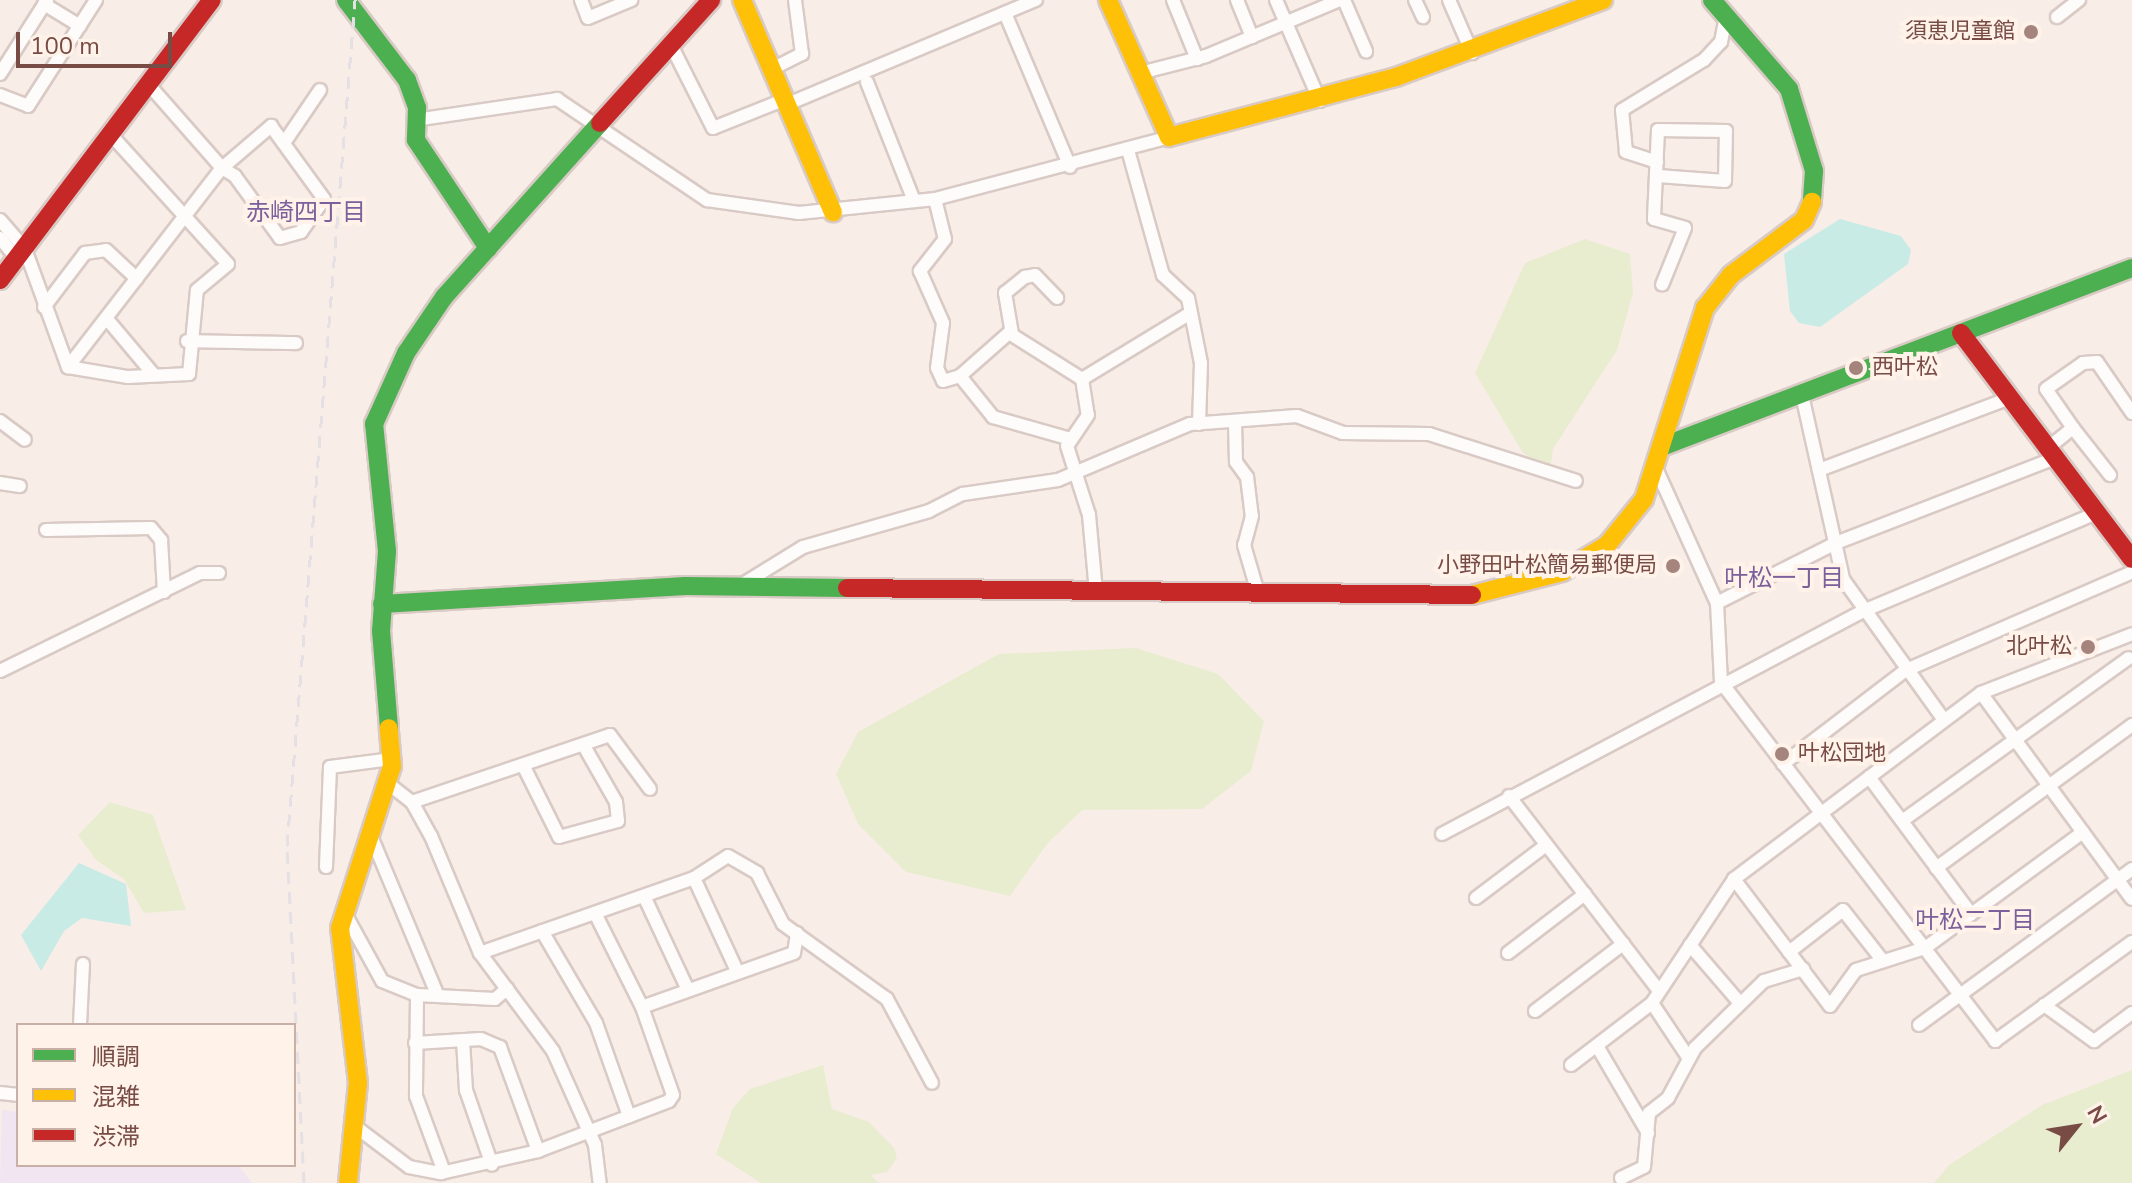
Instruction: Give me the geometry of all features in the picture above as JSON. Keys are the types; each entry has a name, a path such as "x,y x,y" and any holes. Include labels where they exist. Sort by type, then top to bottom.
{"street":[{"path":"0,95 28,106 96,0"},
{"path":"0,280 212,0"},
{"path":"346,0 407,80 416,140 488,248"},
{"path":"581,0 588,18 631,0"},
{"path":"348,1183 356,1127 343,910 390,785 392,759 382,604 387,551 374,424 421,328 488,248 711,0"},
{"path":"742,0 833,212"},
{"path":"772,69 802,54 795,0"},
{"path":"671,45 713,128 787,102 1036,0"},
{"path":"1108,0 1169,137"},
{"path":"1173,0 1197,59"},
{"path":"1237,0 1252,37"},
{"path":"1276,0 1320,101"},
{"path":"1140,73 1197,59 1342,0 1366,51"},
{"path":"1415,0 1423,17"},
{"path":"1449,0 1472,53"},
{"path":"415,120 557,99 707,200 756,211 833,212 935,199 1320,101 1472,53 1567,7 1603,0"},
{"path":"382,604 685,586 736,590 1478,595 1544,580 1607,545 1644,499 1697,322 1731,275 1804,220 1815,186 1781,74 1725,21 1712,0"},
{"path":"2057,17 2079,0"},
{"path":"0,74 46,2 80,26"},
{"path":"1005,13 1070,167"},
{"path":"1657,162 1626,152 1622,110 1704,60 1721,42 1725,21"},
{"path":"867,82 914,201"},
{"path":"68,367 222,168 271,126 324,199 301,232 285,240 222,168 149,85"},
{"path":"284,143 320,90"},
{"path":"1658,176 1725,181 1726,131 1658,130 1654,219 1685,228 1662,285"},
{"path":"68,367 154,375 189,374 187,341 197,290 228,264 112,136"},
{"path":"1128,150 1163,275 1188,298 1201,363 1199,424"},
{"path":"935,199 945,239 920,271 943,323 940,377 960,376 1012,334"},
{"path":"0,220 21,254 68,367"},
{"path":"0,238 21,254"},
{"path":"44,307 85,253 106,250 137,279"},
{"path":"1661,447 2132,268"},
{"path":"1057,298 1035,275 1025,277 1005,293 1012,334 1082,379 1088,415 1067,438"},
{"path":"1082,379 1189,314"},
{"path":"107,319 154,375"},
{"path":"1961,333 2132,559"},
{"path":"187,341 296,343"},
{"path":"2110,475 2046,389 2083,363 2097,362 2132,413"},
{"path":"960,376 993,417 1067,438"},
{"path":"1802,395 1836,543 1861,612 1944,720"},
{"path":"1819,470 2010,398"},
{"path":"736,590 803,547 929,511 963,494 1076,473 1126,446 1199,424 1297,416 1343,433 1429,434 1457,448 1520,457 1576,481"},
{"path":"0,421 25,440"},
{"path":"1235,422 1236,462 1247,477 1252,516 1244,545 1258,593"},
{"path":"1717,603 1836,543 2052,453 2073,428"},
{"path":"1006,430 1039,431"},
{"path":"1067,438 1089,515 1096,592"},
{"path":"1655,466 1717,603 1721,682 1995,1041 2132,942"},
{"path":"0,483 20,486"},
{"path":"1442,834 1721,682 1861,612 2097,513"},
{"path":"46,530 151,528 161,540 164,592"},
{"path":"1783,764 1906,670 2132,572"},
{"path":"0,671 200,573 219,573"},
{"path":"1571,1065 1652,1003 1734,879 1981,693 2132,634"},
{"path":"1902,821 2130,660 2116,641"},
{"path":"1981,693 2132,899"},
{"path":"1936,868 2132,725"},
{"path":"412,802 525,769 616,736 650,789"},
{"path":"525,769 559,837 618,821 616,802 584,746"},
{"path":"326,867 330,767 392,759"},
{"path":"1869,777 1971,914"},
{"path":"390,785 412,802 480,953 553,1051 585,1132 595,1145 600,1183"},
{"path":"1509,796 1659,991"},
{"path":"1734,879 1830,1006 1852,973 1925,948 2083,832"},
{"path":"371,836 438,996"},
{"path":"1476,898 1546,845"},
{"path":"480,953 694,878 728,856 747,864 763,881 775,914 887,999 932,1083"},
{"path":"1919,1025 2132,869"},
{"path":"694,878 737,971"},
{"path":"1508,953 1585,894"},
{"path":"644,896 688,990"},
{"path":"343,910 376,975 417,995 495,999 507,989"},
{"path":"1789,952 1843,910 1883,961"},
{"path":"356,1127 409,1167 444,1172 492,1165 538,1151 629,1116 673,1095 642,1007 595,913"},
{"path":"542,931 596,1023 629,1116"},
{"path":"642,1007 794,953 797,933"},
{"path":"1535,1011 1623,944"},
{"path":"1690,945 1739,1002"},
{"path":"80,1023 83,964"},
{"path":"1621,1178 1641,1172 1650,1136 1649,1113 1668,1098 1688,1057 1739,1002 1764,981 1803,969"},
{"path":"417,995 416,1096 444,1172"},
{"path":"1652,1003 1688,1057"},
{"path":"2044,1005 2094,1041 2132,1013"},
{"path":"415,1043 463,1040 500,1047 538,1151"},
{"path":"463,1040 466,1090 492,1165"},
{"path":"1597,1046 1650,1136"}],"shaded area":[{"path":"2,1110 16,1112 16,1167 240,1167 252,1183 0,1183"}],"green space":[{"path":"1585,239 1630,254 1633,293 1617,350 1553,449 1550,471 1523,453 1475,373 1525,263"},
{"path":"1136,648 1218,674 1264,721 1251,771 1202,809 1082,810 1047,844 1010,896 906,872 858,824 836,774 858,732 999,654"},
{"path":"110,802 153,815 186,910 144,913 124,879 96,860 78,835"},
{"path":"823,1065 832,1109 869,1122 894,1148 897,1158 887,1172 871,1175 878,1183 761,1183 716,1154 733,1108 750,1089"},
{"path":"2132,1070 2132,1183 1934,1183 1949,1165 2042,1105"}],"water":[{"path":"1840,219 1901,236 1911,250 1908,264 1820,327 1799,323 1790,311 1784,254"},
{"path":"79,863 126,884 131,926 82,918 64,931 41,971 21,935"}],"railway":[{"path":"296,1023 287,846 355,0"},
{"path":"296,1024 304,1183"}],"traffic: fast":[{"path":"346,0 407,80 417,108 416,140 488,248"},
{"path":"1712,0 1789,89 1814,171 1812,202"},
{"path":"389,728 381,631 387,551 374,424 406,353 444,297 600,123"},
{"path":"1661,447 2132,268"},
{"path":"382,604 685,586 847,588"}],"traffic: slow":[{"path":"742,0 833,212"},
{"path":"1108,0 1169,137 1396,77 1603,0"},
{"path":"1472,595 1562,572 1607,545 1644,499 1705,308 1731,275 1804,220 1812,202"},
{"path":"348,1183 358,1083 340,928 392,766 389,728"}],"traffic: jam":[{"path":"0,280 212,0"},
{"path":"600,123 711,0"},
{"path":"1961,333 2132,559"},
{"path":"847,588 1472,595"}],"place":[{"name":"須恵児童館","path":"2031,32"},
{"name":"西叶松","path":"1856,368"},
{"name":"小野田叶松簡易郵便局","path":"1673,566"},
{"name":"北叶松","path":"2088,647"},
{"name":"叶松団地","path":"1782,754"}],"district":[{"name":"赤崎四丁目","path":"306,213"},
{"name":"叶松一丁目","path":"1784,579"},
{"name":"叶松二丁目","path":"1975,921"}]}
